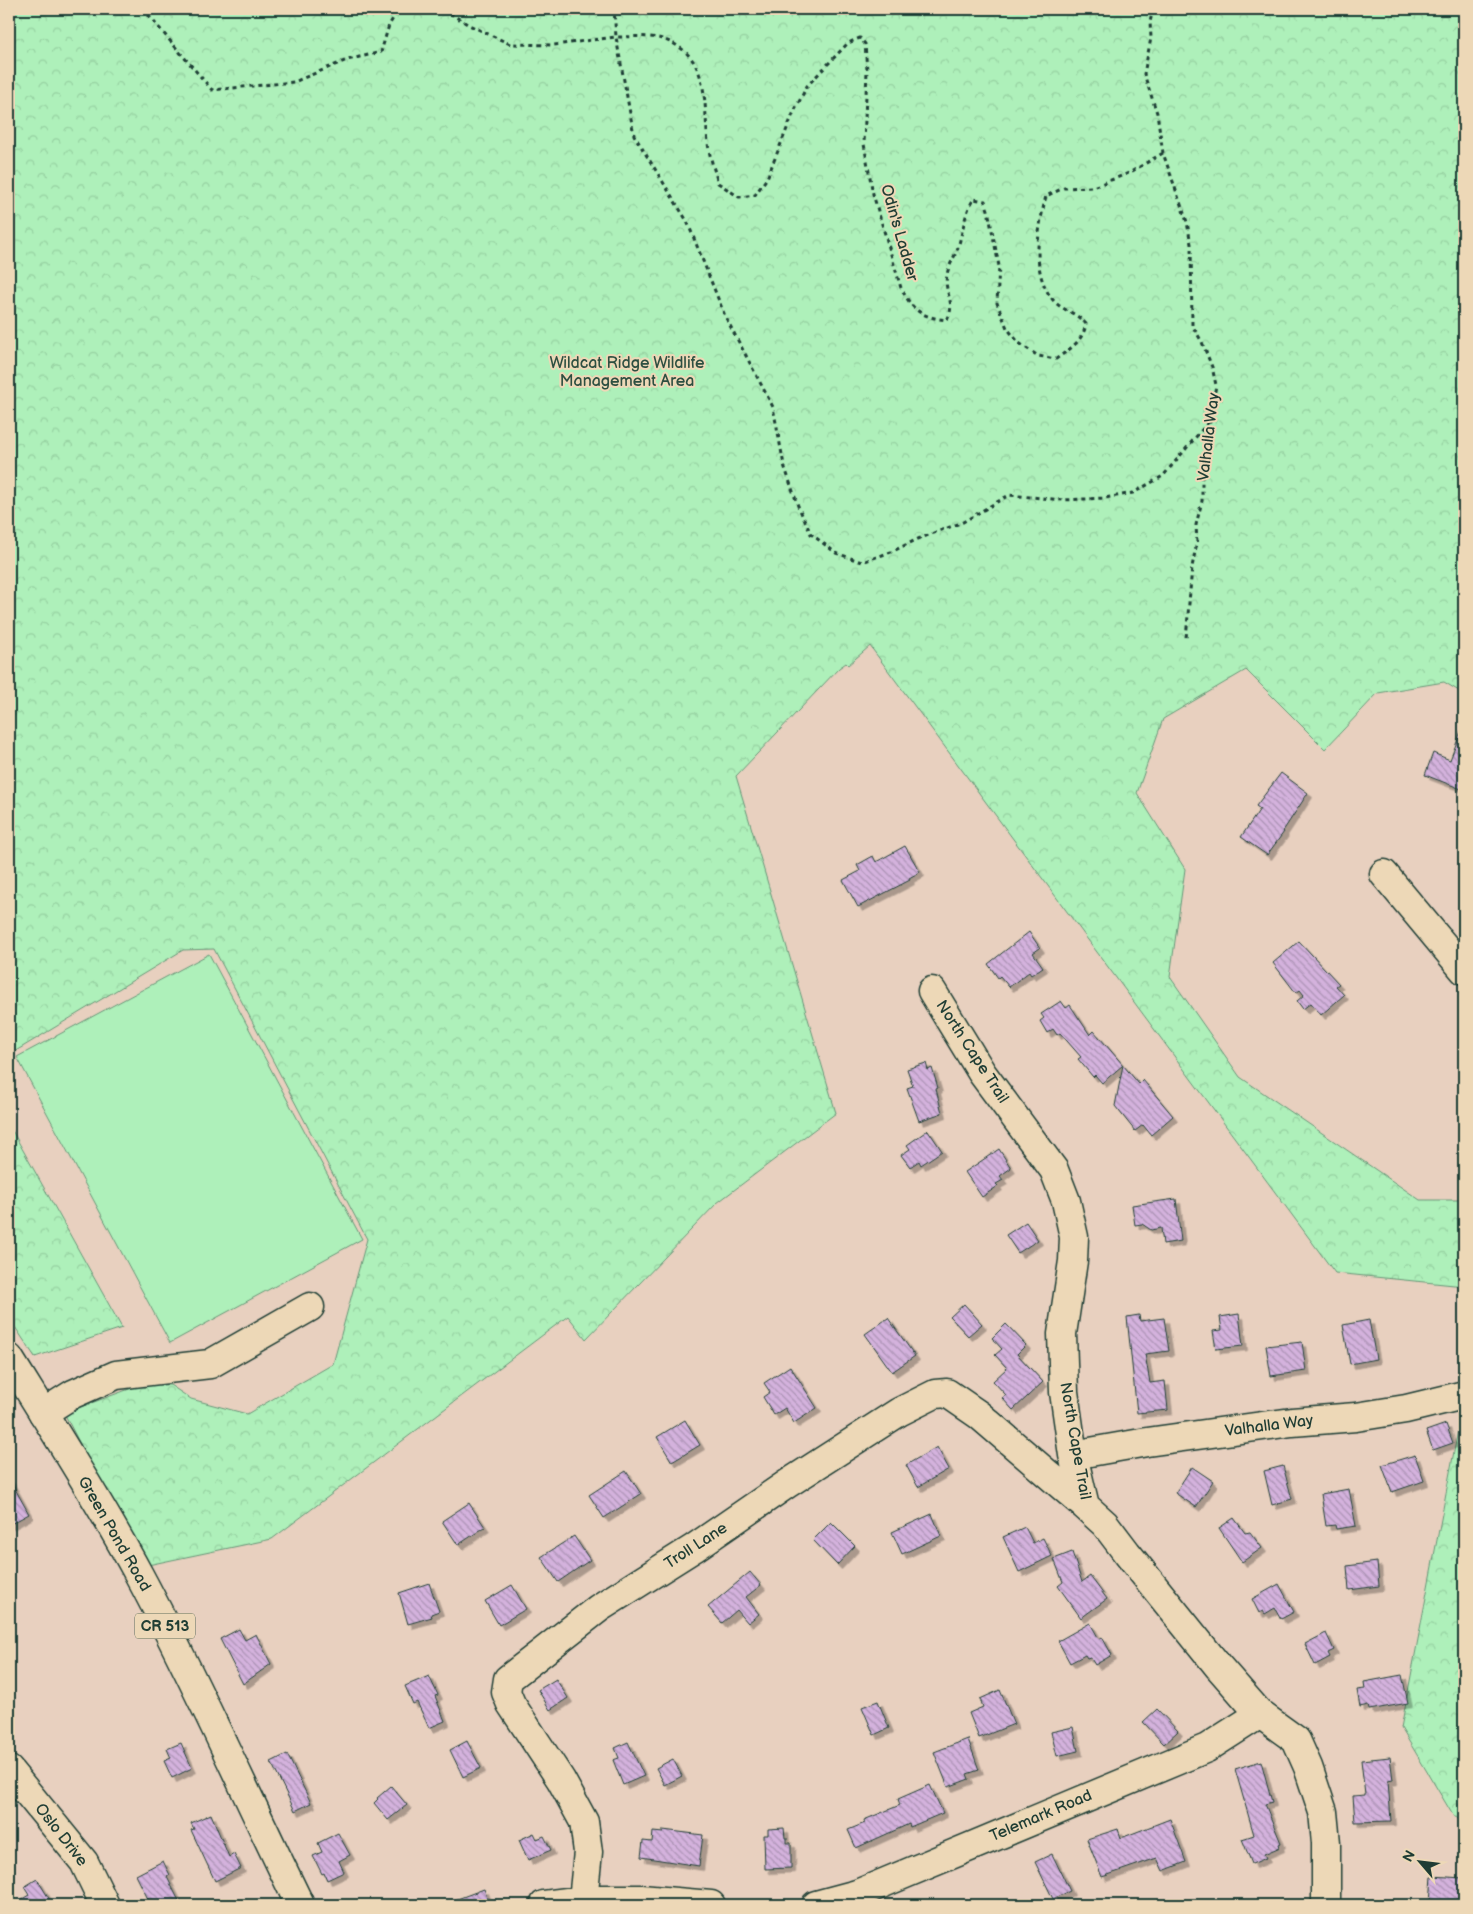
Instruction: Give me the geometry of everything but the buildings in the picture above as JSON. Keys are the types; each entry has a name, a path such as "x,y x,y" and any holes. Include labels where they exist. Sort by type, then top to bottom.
{"street":[{"path":"1384,874 1464,970"},
{"name":"North Cape Trail","path":"932,991 982,1073 1054,1170 1066,1200 1074,1237 1073,1261 1062,1334 1064,1392 1074,1455 1085,1506 1106,1524 1127,1554 1218,1666 1260,1714 1296,1740 1308,1767 1323,1812 1326,1843 1326,1905"},
{"path":"43,1413 73,1394 116,1375 210,1364 310,1306"},
{"name":"Green Pond Road","path":"9,1358 138,1574 184,1662 300,1905"},
{"name":"Troll Lane","path":"583,1900 588,1852 584,1822 561,1780 511,1704 506,1692 508,1679 515,1673 599,1608 694,1548 787,1484 899,1412 935,1394 947,1393 979,1415 1085,1506"},
{"name":"Valhalla Way","path":"1074,1455 1147,1442 1292,1422 1364,1416 1406,1409 1464,1395"},
{"name":"Telemark Road","path":"816,1905 857,1894 1207,1748 1260,1714"},
{"name":"Oslo Drive","path":"9,1770 84,1862 105,1905"},
{"path":"544,1905 583,1900 641,1899 710,1905"}],"path":[{"path":"143,9 212,90 294,82 347,60 380,52 389,25 399,9"},
{"name":"Odin's Ladder","path":"443,9 469,25 510,44 554,45 616,37 661,38 681,47 697,65 706,100 709,150 718,183 739,197 755,195 767,178 793,114 807,86 848,44 860,38 865,44 867,70 864,144 886,241 901,288 908,301 918,312 928,318 947,320 952,304 946,290 947,275 964,229 968,208 974,199 985,201 999,266 998,303 1007,328 1019,343 1038,356 1056,359 1071,348 1084,334 1086,324 1079,316 1054,302 1044,285 1038,262 1038,241 1040,218 1046,196 1064,188 1093,187 1129,173 1163,153"},
{"path":"614,9 616,37 634,135 687,221 725,316 773,407 784,465 798,506 811,534 836,552 862,562 891,552 918,538 963,522 1009,495 1063,500 1105,498 1133,493 1163,476 1212,419"},
{"name":"Valhalla Way","path":"1153,9 1150,22 1152,38 1144,74 1157,113 1163,153 1187,222 1191,244 1192,325 1202,342 1212,367 1216,385 1212,419 1202,470 1202,500 1196,525 1197,542 1192,567 1186,639"}],"green space":[{"name":"Wildcat Ridge Wildlife Management Area","path":"9,9 1464,9 1464,694 1444,682 1378,693 1325,749 1246,670 1163,719 1137,793 1185,869 1170,977 1240,1077 1420,1200 1464,1200 1464,1286 1335,1273 870,646 848,665 846,663 839,668 736,776 836,1113 717,1203 586,1339 568,1316 272,1539 143,1566 64,1413 143,1384 170,1385 191,1399 247,1414 333,1364 367,1239 214,949 183,950 14,1052 9,1069"},
{"path":"209,954 362,1239 170,1343 17,1057"},
{"path":"9,1125 122,1328 35,1357 9,1318"},
{"path":"1460,1420 1464,1420 1464,1818 1454,1817 1401,1728"}]}
